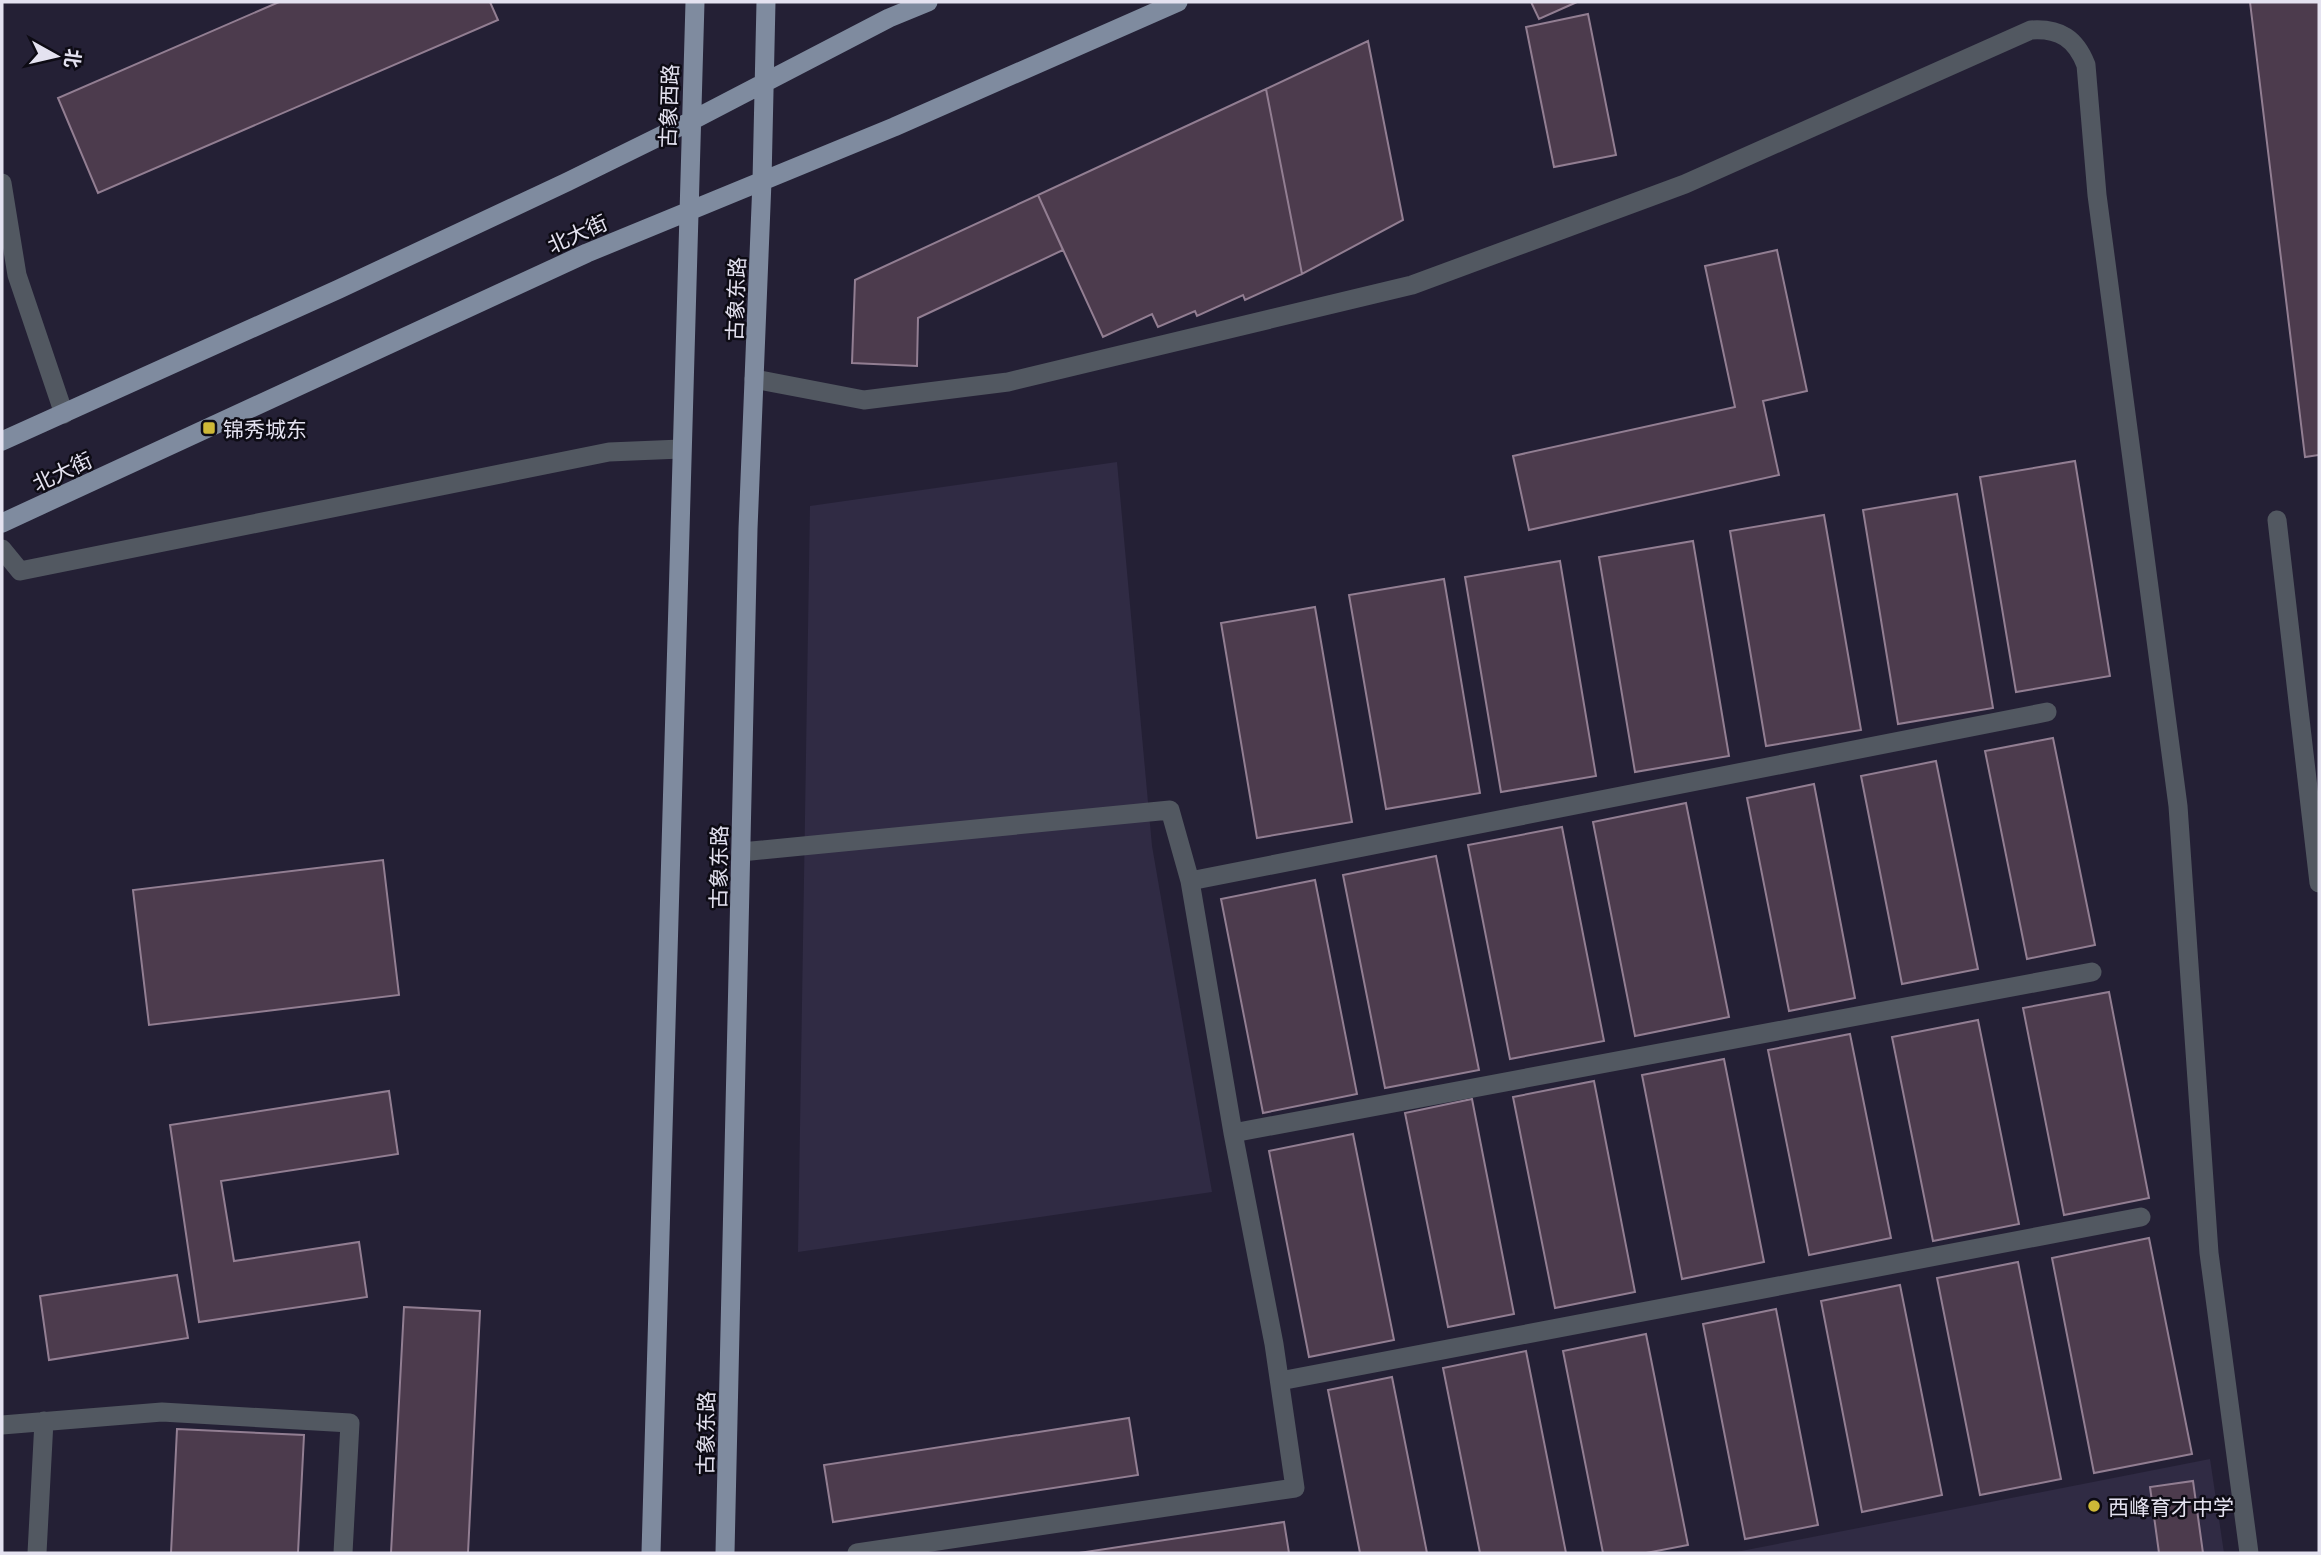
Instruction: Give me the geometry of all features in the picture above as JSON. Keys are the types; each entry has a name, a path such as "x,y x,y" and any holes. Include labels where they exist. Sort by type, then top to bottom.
{"main road":[{"name":"古象西路","path":"688,211 695,2"},
{"path":"762,181 766,2"},
{"path":"2,441 351,284 567,182 889,18 928,2"},
{"name":"北大街","path":"2,523 587,253 894,127 1178,2"},
{"name":"古象东路","path":"725,1553 748,529 762,181"},
{"path":"651,1553 688,211"}],"street":[{"path":"754,379 864,400 1008,382 1412,285 1685,184 2031,30 2060,32 2072,40 2081,51 2086,65 2097,195 2178,806 2209,1253 2249,1553"},
{"path":"2,183 17,275 64,414"},
{"path":"2,549 20,571 609,452 681,449"},
{"path":"2277,520 2319,883"},
{"path":"1190,881 2047,712"},
{"path":"741,852 1170,810 1190,881 1233,1133 1280,1381 1295,1488 857,1553"},
{"path":"1233,1133 2092,972"},
{"path":"1280,1381 2141,1217"},
{"path":"2,1425 162,1412 350,1423 343,1553"},
{"path":"37,1553 44,1421"}],"shaded area":[{"path":"1117,462 1152,846 1212,1192 798,1252 810,506"},
{"name":"西峰育才中学","path":"2210,1459 2224,1553 1731,1553"}],"building":[{"path":"279,2 490,2 498,20 98,193 58,98"},
{"path":"1531,2 1577,2 1539,19"},
{"path":"2250,2 2319,2 2319,455 2305,457"},
{"path":"1588,14 1616,155 1554,167 1526,27"},
{"path":"1368,41 1403,220 1302,274 1266,89"},
{"path":"1266,89 1302,274 1245,300 1243,295 1197,316 1195,311 1158,327 1152,314 1103,337 1038,195"},
{"path":"1038,195 1063,250 918,318 917,366 852,363 855,280"},
{"path":"1777,250 1807,391 1763,401 1779,475 1529,530 1513,456 1735,407 1705,266"},
{"path":"2075,461 2110,676 2016,692 1980,477"},
{"path":"1957,494 1993,708 1898,724 1863,510"},
{"path":"1824,515 1861,730 1766,746 1730,531"},
{"path":"1693,541 1729,756 1635,772 1599,557"},
{"path":"1560,561 1596,776 1501,792 1465,577"},
{"path":"1444,579 1480,793 1386,809 1349,595"},
{"path":"1315,607 1352,822 1257,838 1221,623"},
{"path":"2053,738 2095,945 2027,959 1985,751"},
{"path":"1936,761 1978,969 1902,984 1861,776"},
{"path":"1814,784 1855,998 1789,1011 1747,798"},
{"path":"1686,803 1729,1017 1635,1036 1593,822"},
{"path":"1562,827 1604,1041 1510,1059 1468,845"},
{"path":"1436,856 1479,1070 1385,1088 1343,875"},
{"path":"383,860 399,995 149,1025 133,890"},
{"path":"1315,880 1357,1094 1263,1113 1221,899"},
{"path":"2109,992 2149,1198 2064,1215 2023,1008"},
{"path":"1978,1020 2019,1224 1933,1241 1892,1037"},
{"path":"1850,1034 1891,1238 1809,1255 1768,1050"},
{"path":"1724,1059 1764,1262 1682,1279 1642,1075"},
{"path":"1594,1081 1635,1292 1555,1308 1513,1097"},
{"path":"389,1091 398,1154 221,1181 234,1261 359,1242 367,1297 199,1322 170,1125"},
{"path":"1472,1099 1514,1314 1448,1327 1405,1113"},
{"path":"1353,1134 1394,1340 1309,1357 1269,1151"},
{"path":"2149,1238 2192,1454 2094,1473 2052,1258"},
{"path":"2018,1262 2061,1479 1980,1495 1937,1278"},
{"path":"177,1275 188,1338 49,1360 40,1296"},
{"path":"1900,1285 1942,1495 1862,1512 1821,1301"},
{"path":"404,1307 480,1311 468,1553 391,1553"},
{"path":"1776,1309 1818,1525 1745,1539 1703,1324"},
{"path":"1646,1334 1688,1545 1646,1553 1603,1553 1563,1351"},
{"path":"1526,1351 1566,1553 1480,1553 1443,1368"},
{"path":"1392,1377 1427,1553 1360,1553 1328,1390"},
{"path":"1129,1418 1138,1475 833,1522 824,1465"},
{"path":"177,1429 304,1435 298,1553 171,1553"},
{"path":"2193,1481 2203,1553 2159,1553 2150,1487"},
{"path":"1284,1522 1289,1553 1079,1553"}],"place":[{"name":"锦秀城东","path":"209,428"},
{"name":"西峰育才中学","path":"2094,1506"}]}
